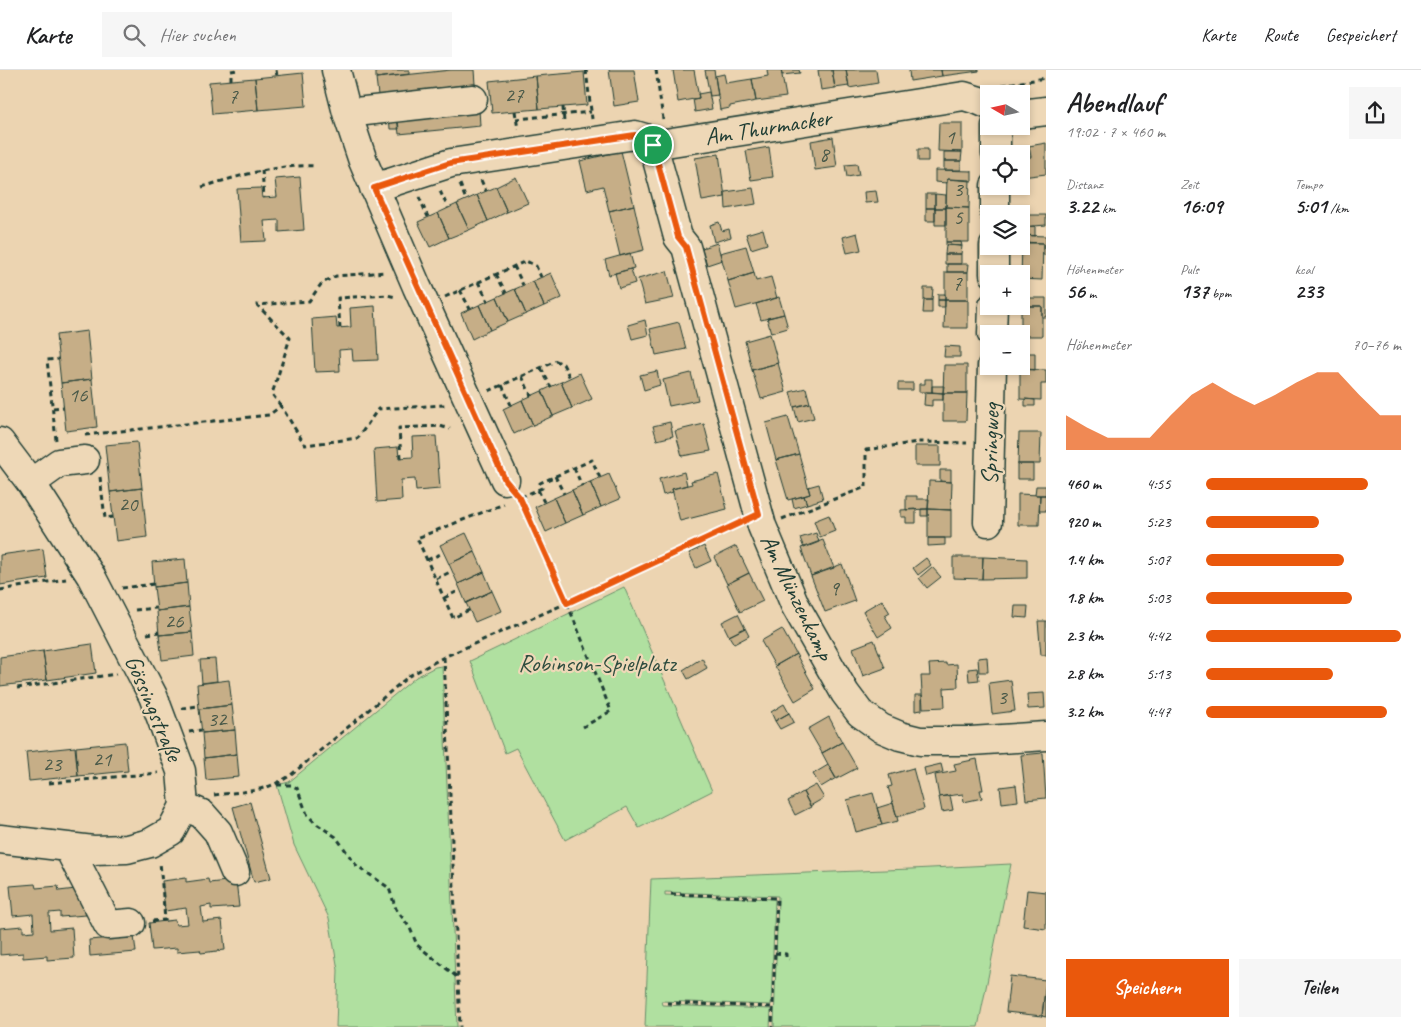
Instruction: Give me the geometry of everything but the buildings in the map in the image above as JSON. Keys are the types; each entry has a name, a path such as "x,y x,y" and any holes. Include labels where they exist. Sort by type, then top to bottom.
{"street":[{"path":"336,70 362,161 512,489"},
{"name":"Am Thurmacker","path":"653,145 964,96 980,97"},
{"path":"347,113 473,99"},
{"path":"1030,113 1046,111"},
{"path":"374,188 450,163 635,135 645,138 653,145"},
{"name":"Am Münzenkamp","path":"653,145 678,237 686,247 760,520 795,604 845,693 860,713 882,728 900,736 920,741 971,741 1046,736"},
{"name":"Springweg","path":"988,522 992,375"},
{"name":"Gössingstraße","path":"0,442 31,483 91,576 144,679 176,753 181,771 184,802"},
{"path":"31,483 75,451"},
{"path":"0,839 93,850 127,849 150,843 171,831 184,802 202,814 218,832 235,872"},
{"path":"68,847 108,926 131,923"}],"path":[{"path":"231,80 230,71 237,70"},
{"path":"276,70 277,76"},
{"path":"586,70 592,120"},
{"path":"656,70 663,119"},
{"path":"1025,85 1046,78"},
{"path":"563,107 565,124"},
{"path":"516,111 518,133"},
{"path":"516,119 591,112"},
{"path":"202,187 262,170 316,166"},
{"path":"262,170 264,198"},
{"path":"437,300 526,261 536,266 541,277"},
{"path":"514,266 523,285"},
{"path":"392,272 336,276 322,282 309,301 257,305 290,338 272,394 305,445 358,438 378,409 451,404"},
{"path":"496,274 506,293"},
{"path":"478,282 488,301"},
{"path":"460,290 470,309"},
{"path":"340,328 338,298 387,295 396,297"},
{"path":"58,359 47,360 52,408 75,451 105,518 113,517"},
{"path":"487,392 556,361 563,364 570,378"},
{"path":"541,368 551,387"},
{"path":"522,376 531,396"},
{"path":"502,385 511,405"},
{"path":"75,451 268,415 281,406"},
{"path":"52,408 64,407"},
{"path":"401,458 399,428 440,426 450,429"},
{"path":"184,802 263,789 277,784 291,775 409,676 444,657 760,520 866,487 866,450 918,442 990,444"},
{"path":"469,610 453,618 417,538 512,489 542,488 540,483 592,460 600,478"},
{"path":"574,468 582,486"},
{"path":"556,476 564,494"},
{"path":"512,489 567,603 611,711 584,727"},
{"path":"538,489 544,502"},
{"path":"427,560 443,552"},
{"path":"436,579 452,571"},
{"path":"0,590 72,578"},
{"path":"120,588 154,584"},
{"path":"444,598 460,590"},
{"path":"131,610 156,608"},
{"path":"444,657 460,1027"},
{"path":"17,688 121,673"},
{"path":"49,783 161,773"},
{"path":"277,784 291,785 297,788 307,814 315,823 336,837 356,865 388,888 396,909 410,928 417,945 457,977"},
{"path":"131,923 165,920 160,858"},
{"path":"671,894 777,898 772,1027"},
{"path":"775,953 786,954 786,958 789,959"},
{"path":"667,1003 773,1007"}],"green space":[{"name":"Robinson-Spielplatz","path":"624,587 712,791 639,828 627,807 565,840 516,748 505,753 470,661"},
{"path":"442,666 457,1027 336,1027 338,970 329,918 294,845 277,785 289,782 416,677 435,667"},
{"path":"1011,864 978,1027 774,1027 778,896 665,892 665,895 775,899 771,1005 661,1001 662,1005 771,1009 770,1027 645,1027 651,879"}],"route":[{"path":"635,135 645,138 653,145 678,237 686,247 759,514 567,603 520,498 505,480 374,188 450,163 635,135"}]}
